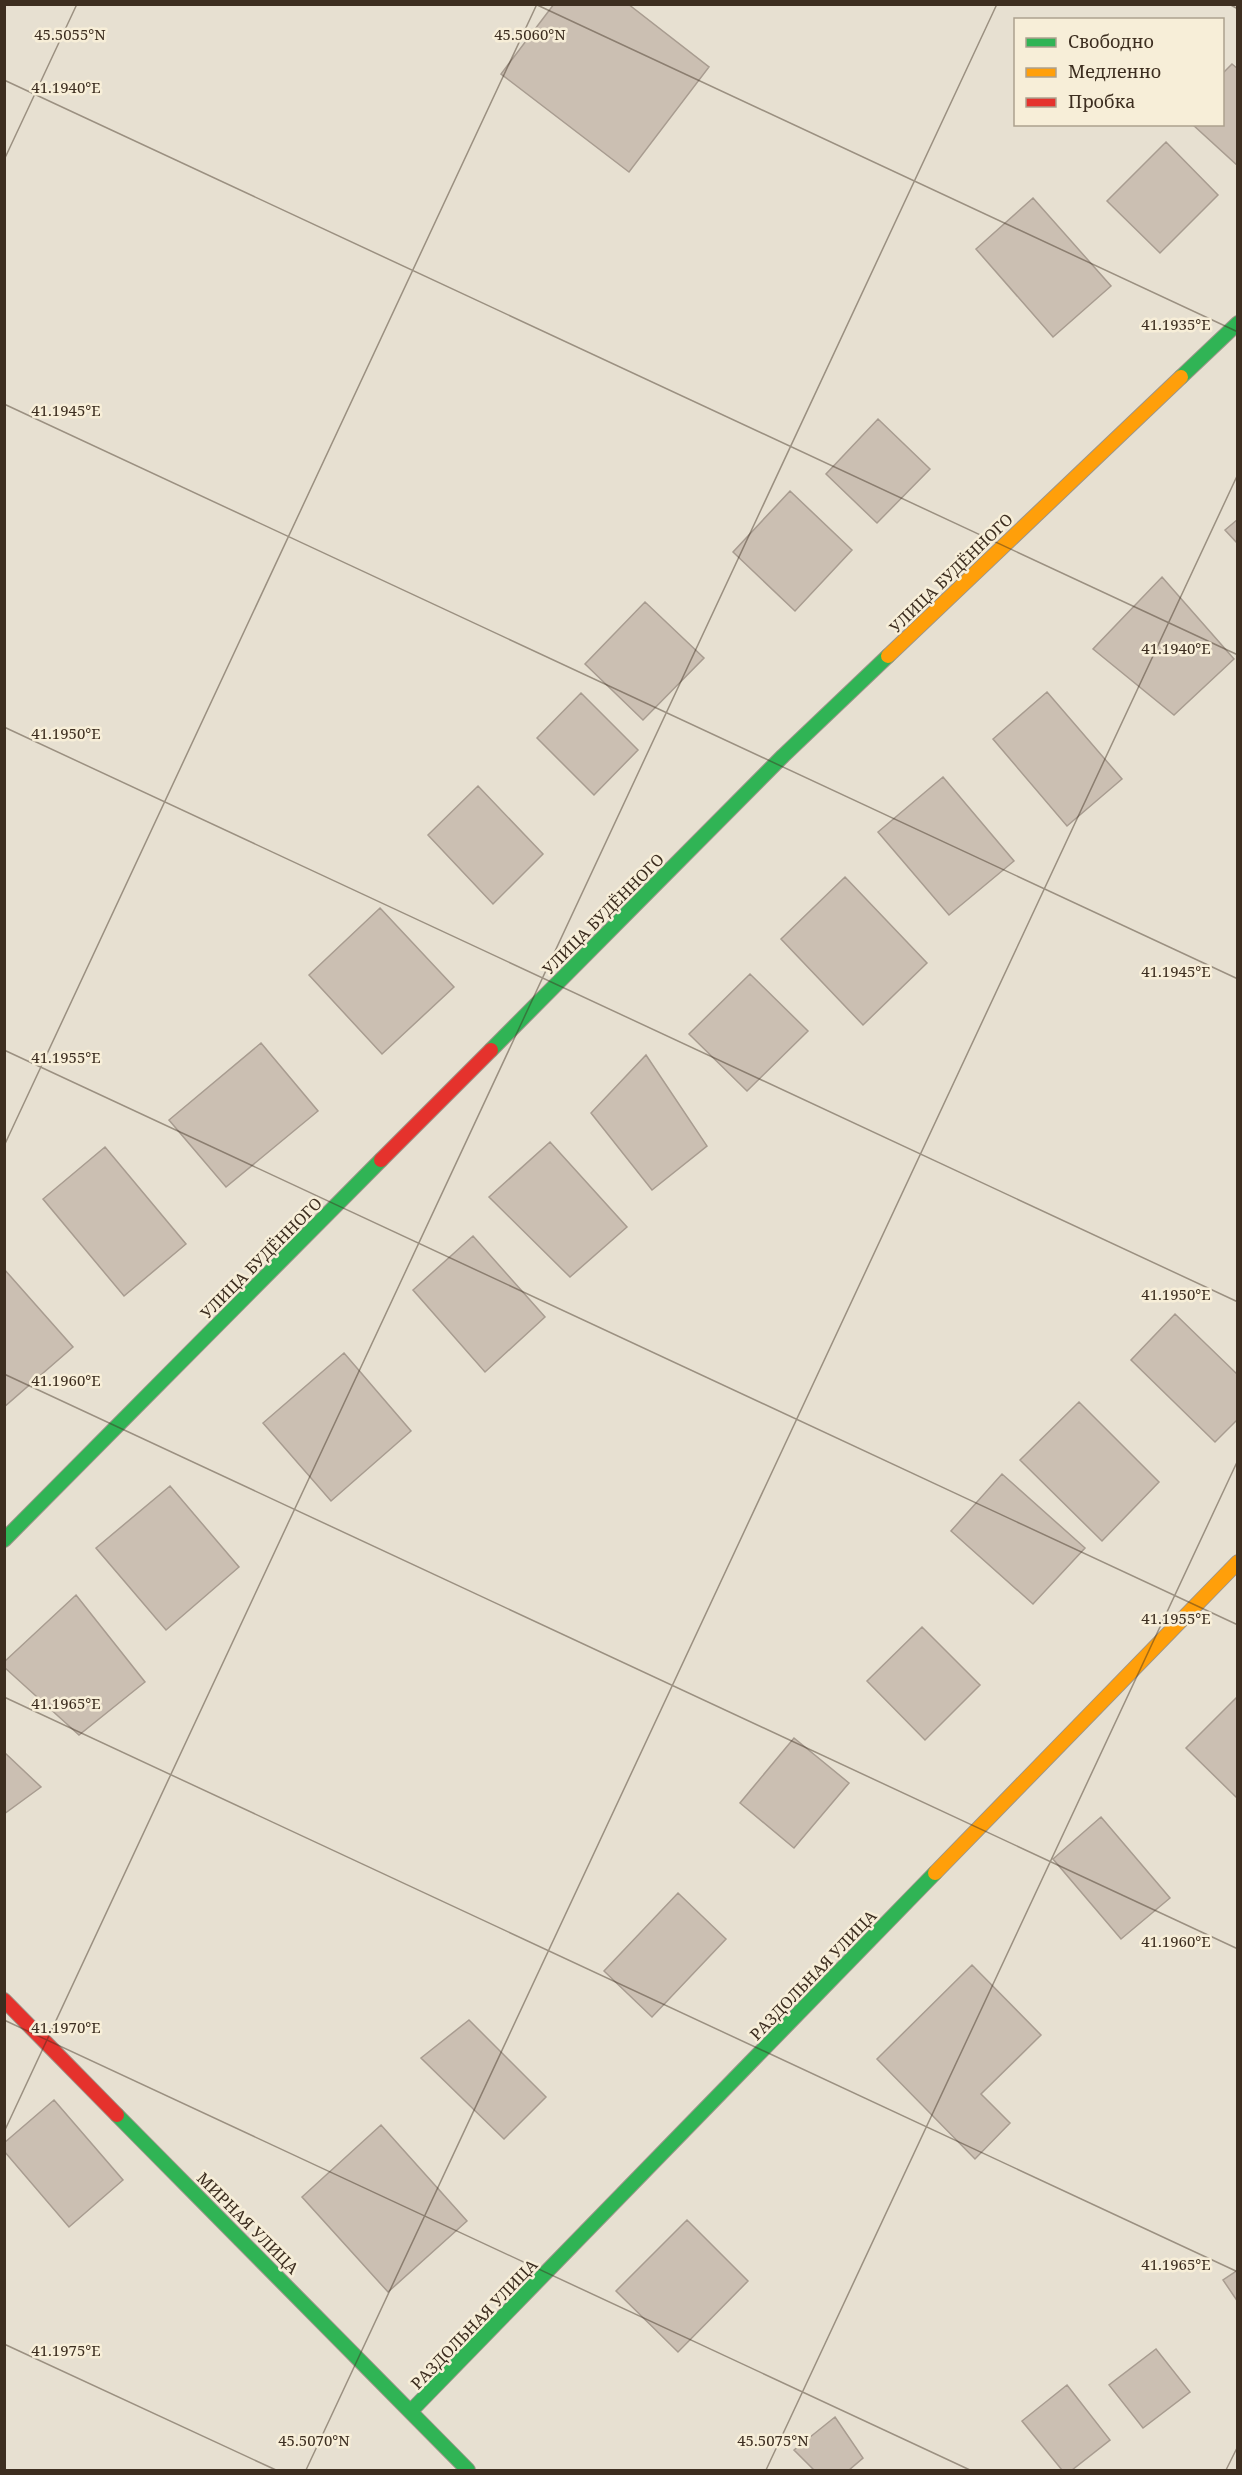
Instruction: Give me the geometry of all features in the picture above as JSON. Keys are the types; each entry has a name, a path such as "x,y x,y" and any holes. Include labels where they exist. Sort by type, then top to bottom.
{"street":[{"name":"УЛИЦА БУДЁННОГО","path":"4,1540 783,756 1238,323"},
{"name":"РАЗДОЛЬНАЯ УЛИЦА","path":"411,2411 1238,1562"},
{"name":"МИРНАЯ УЛИЦА","path":"4,2000 468,2470"}],"building":[{"path":"554,4 628,4 709,67 629,172 501,74"},
{"path":"1232,64 1238,69 1238,166 1194,126 1224,126 1224,72"},
{"path":"1166,142 1218,195 1160,253 1107,201"},
{"path":"1033,198 1111,286 1053,337 976,249"},
{"path":"878,419 930,469 877,523 826,474"},
{"path":"790,491 852,550 795,611 733,552"},
{"path":"1238,519 1238,544 1225,530"},
{"path":"1162,577 1234,659 1174,715 1093,649"},
{"path":"645,602 704,658 643,720 585,664"},
{"path":"1047,692 1122,779 1067,826 993,739"},
{"path":"581,693 638,750 594,795 537,738"},
{"path":"943,777 1014,861 949,915 878,832"},
{"path":"478,786 543,854 493,904 428,835"},
{"path":"845,877 927,963 863,1025 781,939"},
{"path":"380,908 454,987 382,1054 309,975"},
{"path":"750,974 808,1031 747,1091 689,1034"},
{"path":"261,1043 318,1111 226,1187 169,1120"},
{"path":"646,1055 707,1146 652,1190 591,1113"},
{"path":"550,1142 627,1227 570,1277 489,1197"},
{"path":"105,1147 186,1244 124,1296 43,1199"},
{"path":"473,1236 545,1317 485,1372 413,1290"},
{"path":"4,1269 73,1347 4,1407"},
{"path":"1175,1314 1238,1375 1238,1419 1215,1442 1131,1360"},
{"path":"344,1353 411,1431 331,1501 263,1423"},
{"path":"1079,1402 1159,1482 1102,1541 1020,1460"},
{"path":"1002,1474 1085,1548 1033,1604 951,1531"},
{"path":"170,1486 239,1567 166,1630 96,1548"},
{"path":"76,1595 145,1682 79,1735 4,1667 4,1662"},
{"path":"922,1627 980,1685 925,1740 867,1681"},
{"path":"1238,1696 1238,1799 1186,1748"},
{"path":"794,1738 849,1783 794,1848 740,1803"},
{"path":"4,1752 41,1787 4,1814"},
{"path":"1101,1817 1170,1898 1121,1939 1053,1859"},
{"path":"678,1893 726,1939 652,2017 604,1971"},
{"path":"972,1965 1041,2035 981,2094 1010,2123 975,2159 877,2059"},
{"path":"469,2020 546,2097 504,2139 421,2058"},
{"path":"54,2100 123,2180 69,2227 4,2151 4,2143"},
{"path":"381,2125 467,2221 388,2292 302,2197"},
{"path":"687,2220 748,2281 678,2352 616,2291"},
{"path":"1238,2270 1238,2302 1223,2280"},
{"path":"1156,2349 1190,2392 1143,2428 1109,2385"},
{"path":"1067,2385 1110,2440 1072,2470 1062,2470 1022,2421"},
{"path":"835,2417 863,2458 849,2470 814,2470 794,2450"}],"traffic: fast":[{"path":"1181,377 1238,323"},
{"path":"491,1050 783,756 888,656"},
{"path":"4,1540 381,1160"},
{"path":"411,2411 935,1873"},
{"path":"117,2115 468,2470"}],"traffic: slow":[{"path":"888,656 1181,377"},
{"path":"935,1873 1238,1562"}],"traffic: jam":[{"path":"381,1160 491,1050"},
{"path":"4,2000 117,2115"}]}
